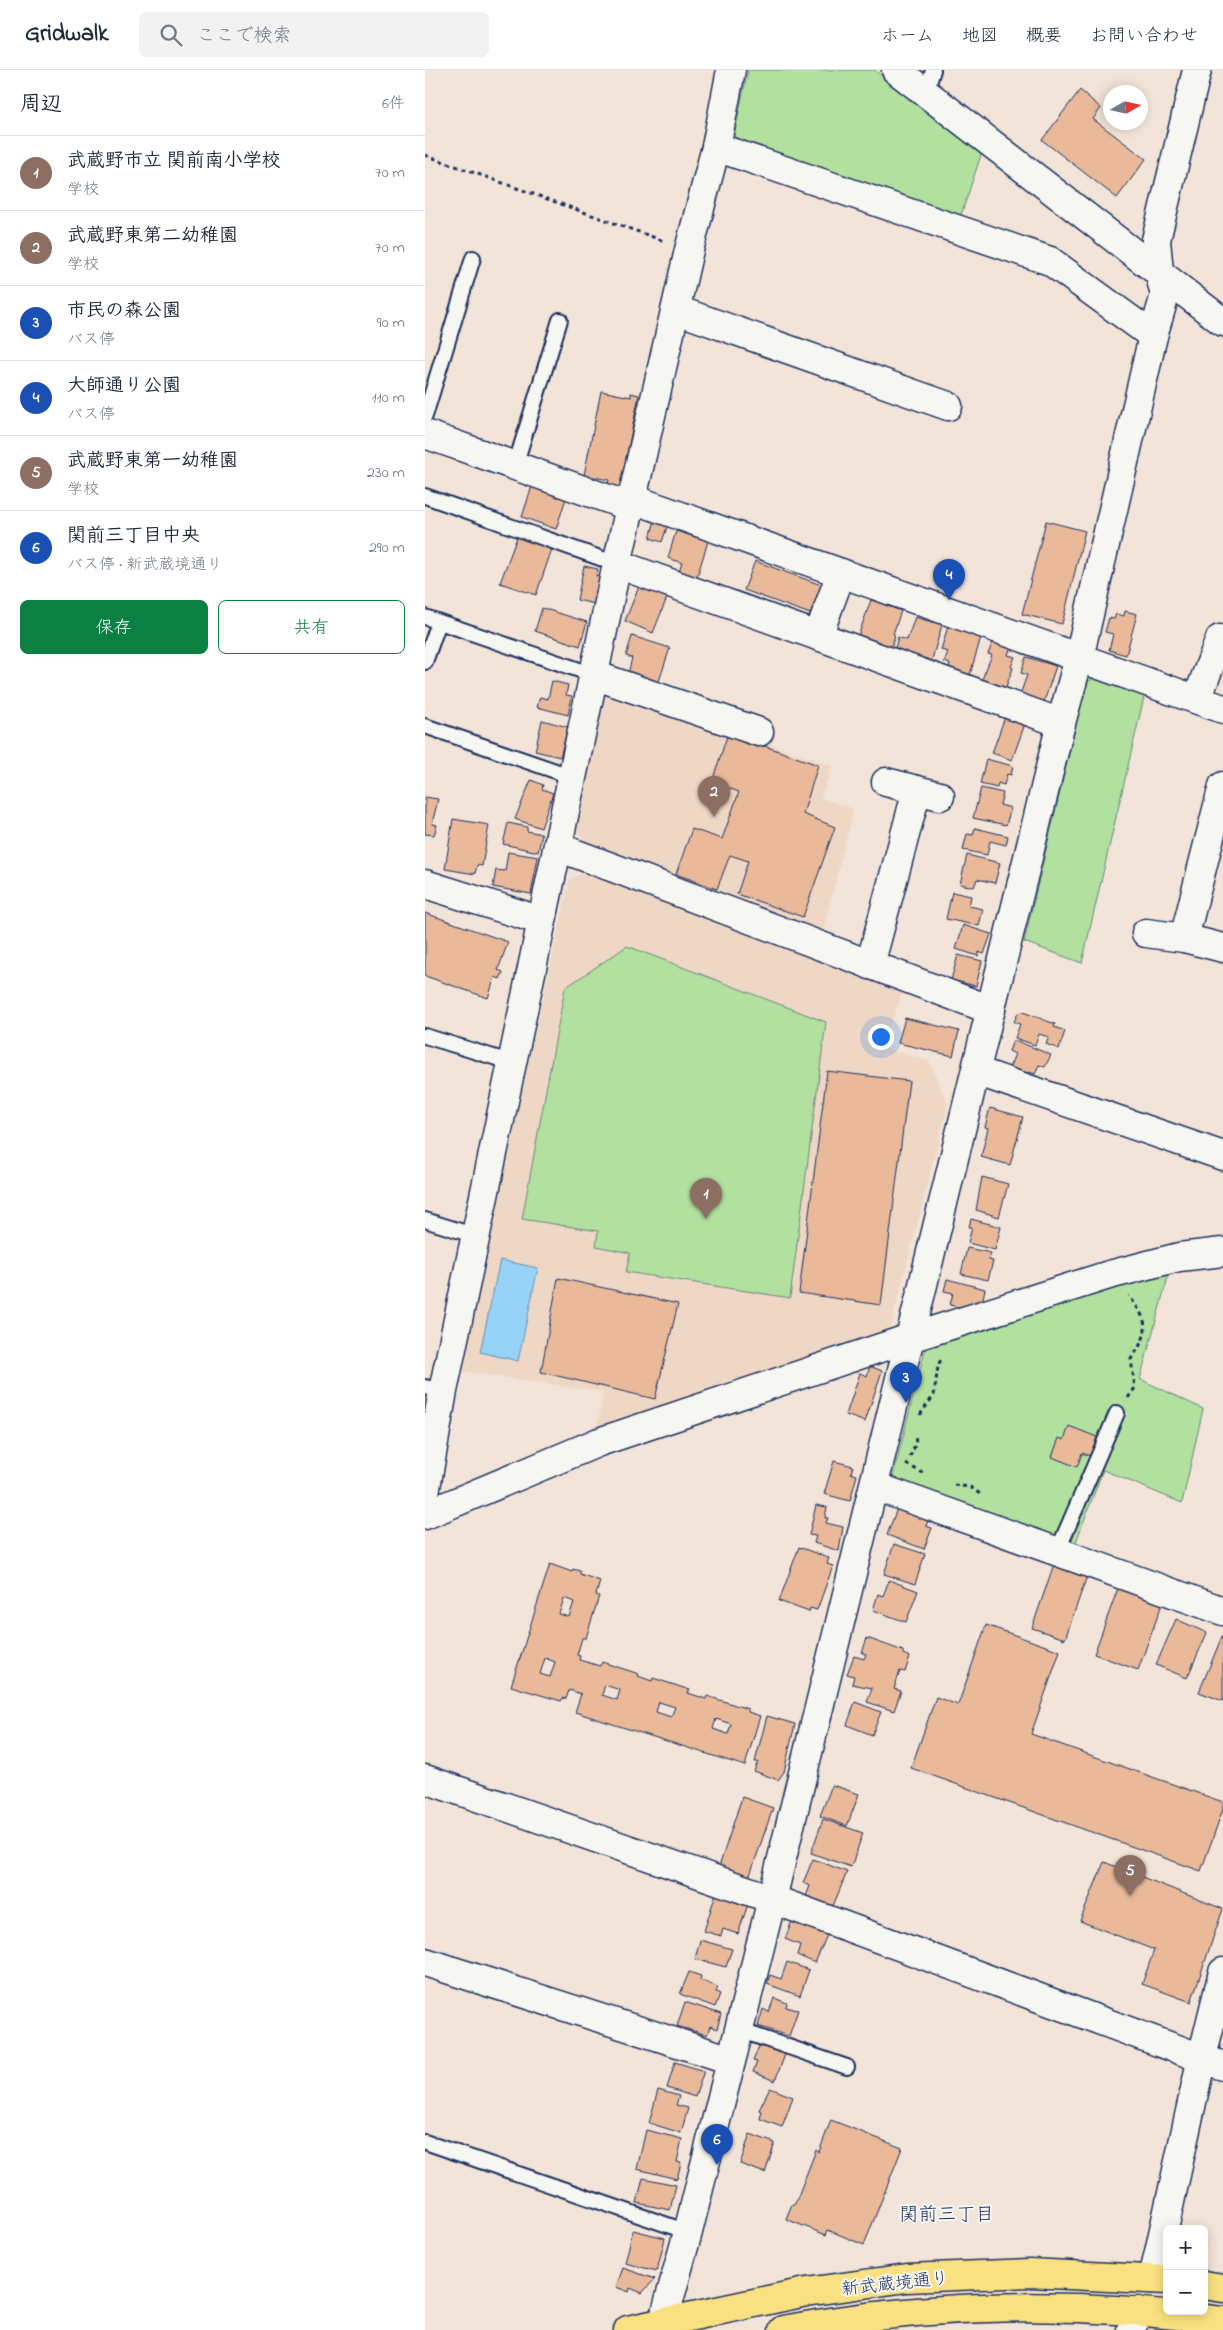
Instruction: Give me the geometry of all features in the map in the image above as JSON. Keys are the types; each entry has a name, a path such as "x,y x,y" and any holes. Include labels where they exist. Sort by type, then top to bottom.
{"main road":[{"name":"新武蔵境通り","path":"628,2330 661,2326 806,2292 907,2278 1030,2273 1160,2280"},
{"path":"1208,2286 1223,2288"},
{"name":"新武蔵境通り","path":"783,2330 846,2320 945,2310 1009,2307 1134,2321 1223,2321"}],"street":[{"path":"425,1493 434,1389 476,1236 617,564 677,310 689,250 716,147 731,70"},
{"path":"896,70 929,81 1159,272 1223,322"},
{"path":"661,2326 688,2232 772,1899 1061,723 1079,658 1153,336 1165,295 1159,272 1156,240 1197,70"},
{"path":"716,147 1050,261 1153,336"},
{"path":"677,310 948,406"},
{"path":"425,434 515,466 841,573 1223,709"},
{"path":"617,564 1061,723"},
{"path":"818,636 841,573"},
{"path":"1197,700 1220,639"},
{"path":"594,675 759,732"},
{"path":"870,965 928,793 886,782"},
{"path":"1184,938 1223,786"},
{"path":"558,847 991,1010"},
{"path":"425,884 542,921"},
{"path":"1146,933 1184,938 1223,948"},
{"path":"976,1071 1223,1156"},
{"path":"425,1515 599,1442 909,1338 1109,1275 1179,1257 1223,1252"},
{"path":"874,1486 1223,1611"},
{"path":"425,1779 772,1899 1212,2062"},
{"path":"425,1962 731,2060"},
{"path":"1160,2280 1212,2062 1223,1972"}],"lane":[{"path":"425,416 473,258"},
{"path":"515,466 560,320"},
{"path":"425,496 617,564"},
{"path":"425,617 594,675"},
{"path":"425,662 439,622"},
{"path":"425,726 573,777"},
{"path":"425,1036 513,1063"},
{"path":"425,1220 476,1236"},
{"path":"1057,1552 1117,1413"},
{"path":"739,2030 847,2067"},
{"path":"425,2142 688,2232"}],"path":[{"path":"425,155 689,250"},
{"path":"1117,1413 1135,1388 1131,1359 1141,1343 1145,1327 1143,1314 1125,1291"},
{"path":"918,1418 934,1395 938,1366 941,1357 945,1353"},
{"path":"901,1466 906,1464 913,1453 916,1443 915,1430"}],"shaded area":[{"path":"616,690 832,766 821,798 854,809 822,934 587,845 574,825 601,698"},
{"path":"584,872 903,991 882,1047 929,1061 948,1104 889,1334 596,1435 603,1392 459,1371 570,879"}],"green space":[{"path":"748,70 874,70 982,152 960,218 733,140"},
{"path":"1097,676 1145,693 1082,963 1024,942 1086,683"},
{"path":"627,946 826,1022 790,1298 626,1272 630,1253 596,1246 598,1231 522,1219 565,988"},
{"path":"1171,1266 1140,1379 1203,1409 1182,1503 1103,1470 1074,1547 892,1480 927,1342"}],"water":[{"path":"500,1260 538,1268 518,1361 480,1352"}],"building":[{"path":"1080,90 1101,108 1093,119 1103,127 1103,130 1108,130 1146,159 1117,198 1042,140"},
{"path":"601,391 631,397 631,393 639,395 620,489 607,486 609,480 584,475"},
{"path":"535,477 569,489 556,529 522,517"},
{"path":"655,520 668,524 662,542 650,538"},
{"path":"1046,521 1085,531 1062,624 1022,614"},
{"path":"676,531 708,541 697,577 679,572 682,563 668,558"},
{"path":"517,537 552,549 536,595 500,583"},
{"path":"755,561 824,586 813,615 744,590"},
{"path":"584,566 598,569 596,576 601,577 595,604 577,600"},
{"path":"640,584 668,595 653,633 625,621"},
{"path":"871,600 901,611 893,634 895,635 890,651 857,639"},
{"path":"542,608 587,622 580,646 535,631"},
{"path":"1125,611 1137,614 1126,655 1109,650 1113,634 1105,632 1109,618 1114,619 1116,614 1124,616"},
{"path":"915,617 942,625 931,663 894,652 898,637 907,640"},
{"path":"948,626 981,637 969,678 948,671 950,664 944,662 948,652 941,650"},
{"path":"632,636 670,648 658,684 628,674 632,658 626,656"},
{"path":"993,642 1010,649 1008,655 1015,657 1005,689 980,684 992,655 988,654"},
{"path":"1026,657 1056,666 1044,702 1020,695 1027,675 1021,673"},
{"path":"552,681 568,685 566,695 572,696 568,715 537,707 540,697 548,699"},
{"path":"1006,714 1026,721 1012,760 992,753"},
{"path":"542,720 568,727 560,757 535,751"},
{"path":"728,733 818,765 803,814 835,827 803,917 737,894 748,861 730,855 717,889 676,874 692,829 722,839 739,792 712,782"},
{"path":"986,759 1013,766 1011,775 1007,774 1004,785 998,783 997,788 980,784"},
{"path":"531,780 543,785 542,789 553,793 541,828 515,819"},
{"path":"981,788 1003,793 1000,805 1011,808 1006,825 973,818"},
{"path":"425,797 438,799 432,824 437,825 434,835 425,834"},
{"path":"453,819 489,825 482,866 477,865 475,874 445,869"},
{"path":"508,823 527,827 527,831 542,834 538,852 503,844"},
{"path":"975,828 1008,836 1006,845 990,841 987,855 963,850 967,834 973,835"},
{"path":"508,852 538,857 531,894 493,887 496,870 505,871"},
{"path":"967,855 1000,863 995,883 977,879 974,887 960,884"},
{"path":"952,892 971,896 969,906 983,909 979,926 946,919"},
{"path":"425,913 508,942 498,970 503,972 500,979 495,977 488,998 425,976"},
{"path":"963,925 991,934 984,954 979,952 978,956 956,949"},
{"path":"958,955 982,961 976,986 951,980"},
{"path":"1023,1012 1055,1024 1054,1027 1065,1031 1059,1049 1046,1044 1049,1037 1039,1034 1035,1045 1015,1038 1020,1024 1014,1022 1018,1013"},
{"path":"905,1018 959,1031 953,1056 898,1043"},
{"path":"1013,1041 1051,1055 1045,1067 1039,1065 1035,1074 1029,1072 1027,1076 1009,1068 1015,1054 1009,1051"},
{"path":"827,1071 909,1081 881,1305 799,1293"},
{"path":"990,1108 1023,1117 1010,1165 981,1157 988,1128 985,1127"},
{"path":"982,1177 1008,1184 999,1217 976,1210"},
{"path":"971,1219 1001,1227 995,1250 968,1243 972,1227 969,1227"},
{"path":"967,1248 991,1253 989,1260 993,1261 988,1280 961,1274"},
{"path":"558,1278 678,1304 655,1399 541,1372"},
{"path":"947,1279 985,1289 982,1303 975,1301 974,1306 966,1305 966,1309 950,1305 953,1293 944,1291"},
{"path":"870,1366 882,1371 865,1422 846,1415 860,1373 867,1376"},
{"path":"1069,1426 1097,1437 1090,1456 1082,1453 1077,1467 1052,1457 1059,1438 1064,1440"},
{"path":"834,1461 853,1466 851,1473 857,1475 850,1501 824,1494"},
{"path":"816,1505 827,1507 825,1518 828,1518 826,1523 843,1527 839,1551 814,1543 816,1536 809,1535"},
{"path":"898,1506 929,1518 926,1526 932,1528 924,1549 887,1535"},
{"path":"894,1544 925,1554 915,1584 884,1574"},
{"path":"799,1547 829,1558 827,1564 833,1566 817,1610 810,1608 809,1612 779,1601"},
{"path":"550,1564 572,1572 573,1569 580,1571 580,1574 600,1581 596,1595 599,1596 586,1638 582,1638 577,1655 580,1656 579,1660 600,1666 602,1662 639,1674 638,1676 652,1681 653,1678 690,1690 688,1693 706,1699 707,1696 748,1709 748,1712 760,1716 745,1766 575,1712 581,1694 569,1690 566,1699 563,1698 561,1701 511,1686","holes":["564,1598 574,1602 569,1617 559,1614","545,1658 555,1662 550,1677 540,1674","605,1685 620,1690 617,1700 602,1695","659,1702 675,1707 671,1717 656,1712","716,1719 731,1724 728,1734 713,1729"]},
{"path":"1054,1564 1087,1576 1065,1639 1032,1628"},
{"path":"889,1580 918,1591 906,1622 873,1610 878,1594 883,1596"},
{"path":"1118,1588 1162,1604 1138,1670 1094,1654"},
{"path":"1176,1619 1207,1633 1187,1678 1156,1665"},
{"path":"986,1625 1060,1651 1031,1734 1223,1802 1223,1809 1201,1871 911,1768 936,1697 958,1705"},
{"path":"1223,1634 1223,1701 1199,1692"},
{"path":"867,1638 903,1651 903,1654 910,1657 905,1672 900,1671 894,1689 901,1691 894,1711 867,1702 872,1688 852,1684 854,1676 847,1674 854,1656 864,1659 866,1654 862,1653"},
{"path":"855,1702 881,1712 872,1735 847,1725"},
{"path":"767,1716 795,1724 784,1772 778,1780 754,1771 758,1762 755,1762"},
{"path":"832,1785 859,1794 847,1826 820,1816"},
{"path":"742,1797 773,1808 749,1878 719,1867"},
{"path":"823,1819 863,1833 851,1867 811,1853"},
{"path":"813,1859 847,1872 833,1906 806,1896 810,1886 803,1883"},
{"path":"1104,1862 1223,1909 1191,2002 1142,1984 1154,1950 1080,1921"},
{"path":"716,1893 748,1904 738,1934 723,1929 721,1936 704,1931"},
{"path":"792,1921 830,1928 815,1963 797,1955 800,1945 785,1939"},
{"path":"700,1940 732,1949 726,1967 695,1959"},
{"path":"787,1962 809,1970 800,1996 767,1984 770,1975 781,1979"},
{"path":"689,1972 701,1976 700,1980 718,1987 716,1992 720,1994 715,2007 680,1994"},
{"path":"774,1998 787,2003 786,2007 798,2010 789,2036 758,2026 763,2009 769,2012"},
{"path":"685,2002 721,2014 717,2029 710,2026 707,2035 677,2026"},
{"path":"764,2043 786,2052 775,2081 753,2072 757,2062 753,2061 760,2044 764,2046"},
{"path":"675,2062 704,2071 695,2097 667,2088"},
{"path":"770,2088 793,2097 782,2127 760,2119 762,2111 759,2110"},
{"path":"658,2090 679,2096 676,2105 688,2108 681,2133 649,2123"},
{"path":"831,2120 902,2148 864,2245 828,2230 826,2235 786,2219 792,2204 795,2204 816,2150 819,2152"},
{"path":"646,2130 682,2139 677,2162 681,2163 677,2179 637,2169"},
{"path":"750,2134 775,2143 765,2173 740,2164"},
{"path":"643,2178 676,2185 670,2210 637,2203"},
{"path":"633,2230 665,2238 657,2271 625,2263"},
{"path":"623,2268 655,2279 642,2293 630,2288 629,2292 616,2287"}],"place":[{"name":"大師通り公園","path":"949,600"},
{"name":"武蔵野東第二幼稚園","path":"714,817"},
{"name":"武蔵野市立 関前南小学校","path":"706,1219"},
{"name":"市民の森公園","path":"906,1403"},
{"name":"武蔵野東第一幼稚園","path":"1130,1896"},
{"name":"関前三丁目中央","path":"717,2165"}],"district":[{"name":"関前三丁目","path":"947,2213"}]}
